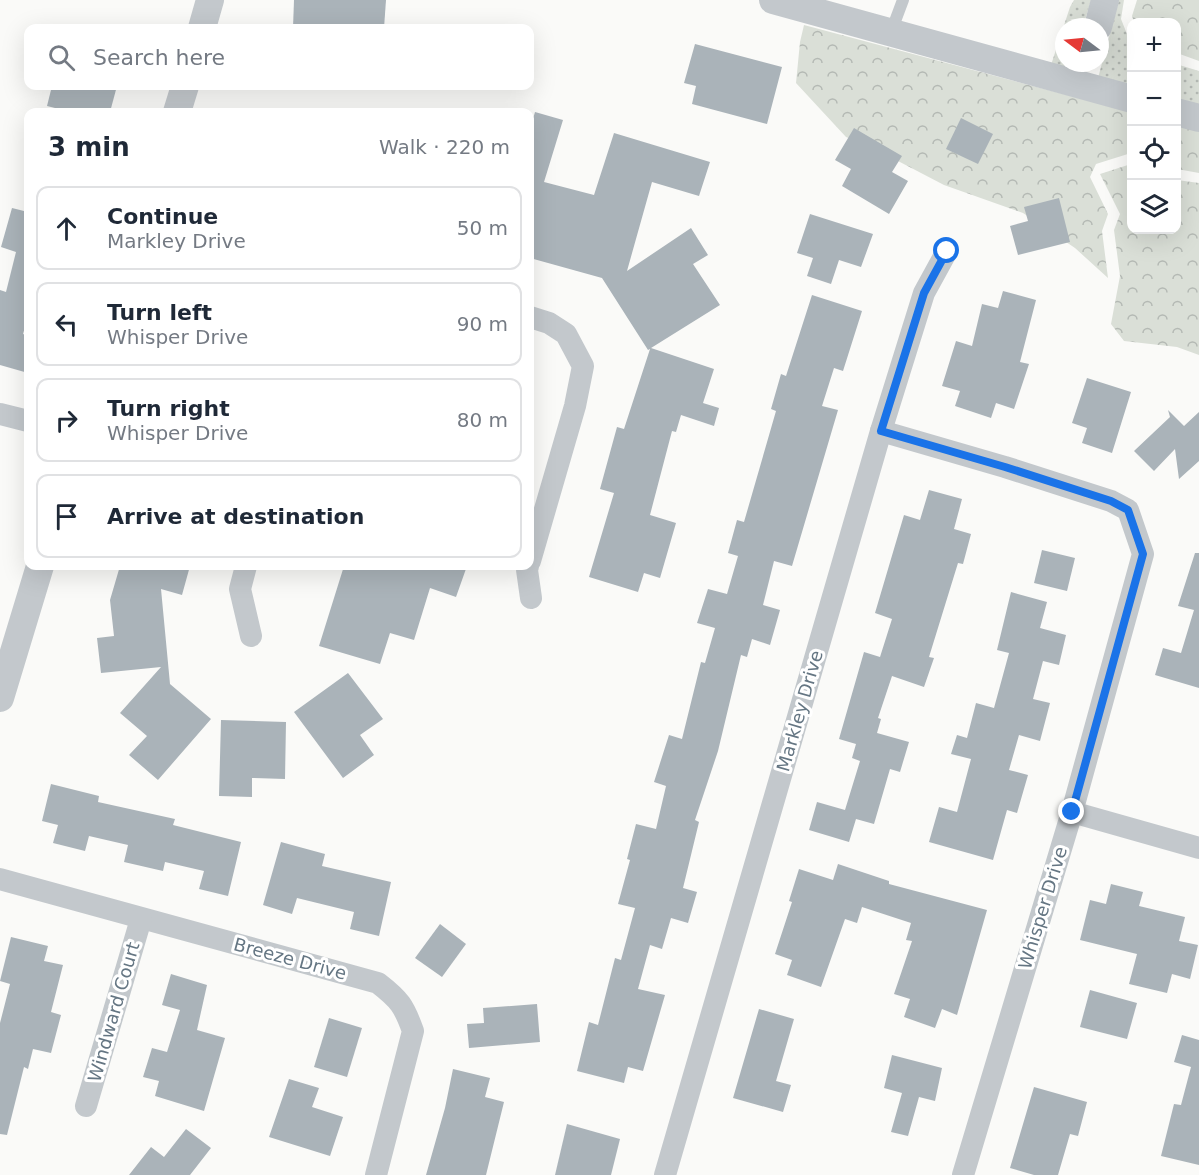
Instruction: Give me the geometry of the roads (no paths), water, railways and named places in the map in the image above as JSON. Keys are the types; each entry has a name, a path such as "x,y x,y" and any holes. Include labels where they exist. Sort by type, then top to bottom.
{"street":[{"path":"203,24 210,0"},
{"path":"773,0 891,32 1085,74 1127,97"},
{"path":"1100,18 1105,0"},
{"path":"178,108 184,90"},
{"path":"1181,113 1199,118"},
{"name":"Markley Drive","path":"665,1175 881,431 924,293 947,251"},
{"path":"534,318 549,323 566,334 583,366 575,406 534,546"},
{"path":"0,414 24,420"},
{"name":"Whisper Drive","path":"881,431 1111,501 1128,510 1143,554 1072,812 963,1175"},
{"path":"0,698 39,570"},
{"path":"245,570 240,589 251,636"},
{"path":"527,570 531,598"},
{"path":"1072,812 1199,848"},
{"name":"Breeze Drive","path":"0,879 378,983 394,995 405,1008 414,1031 376,1175"},
{"name":"Windward Court","path":"86,1106 141,919"}],"lane":[{"path":"891,32 903,0"}]}
